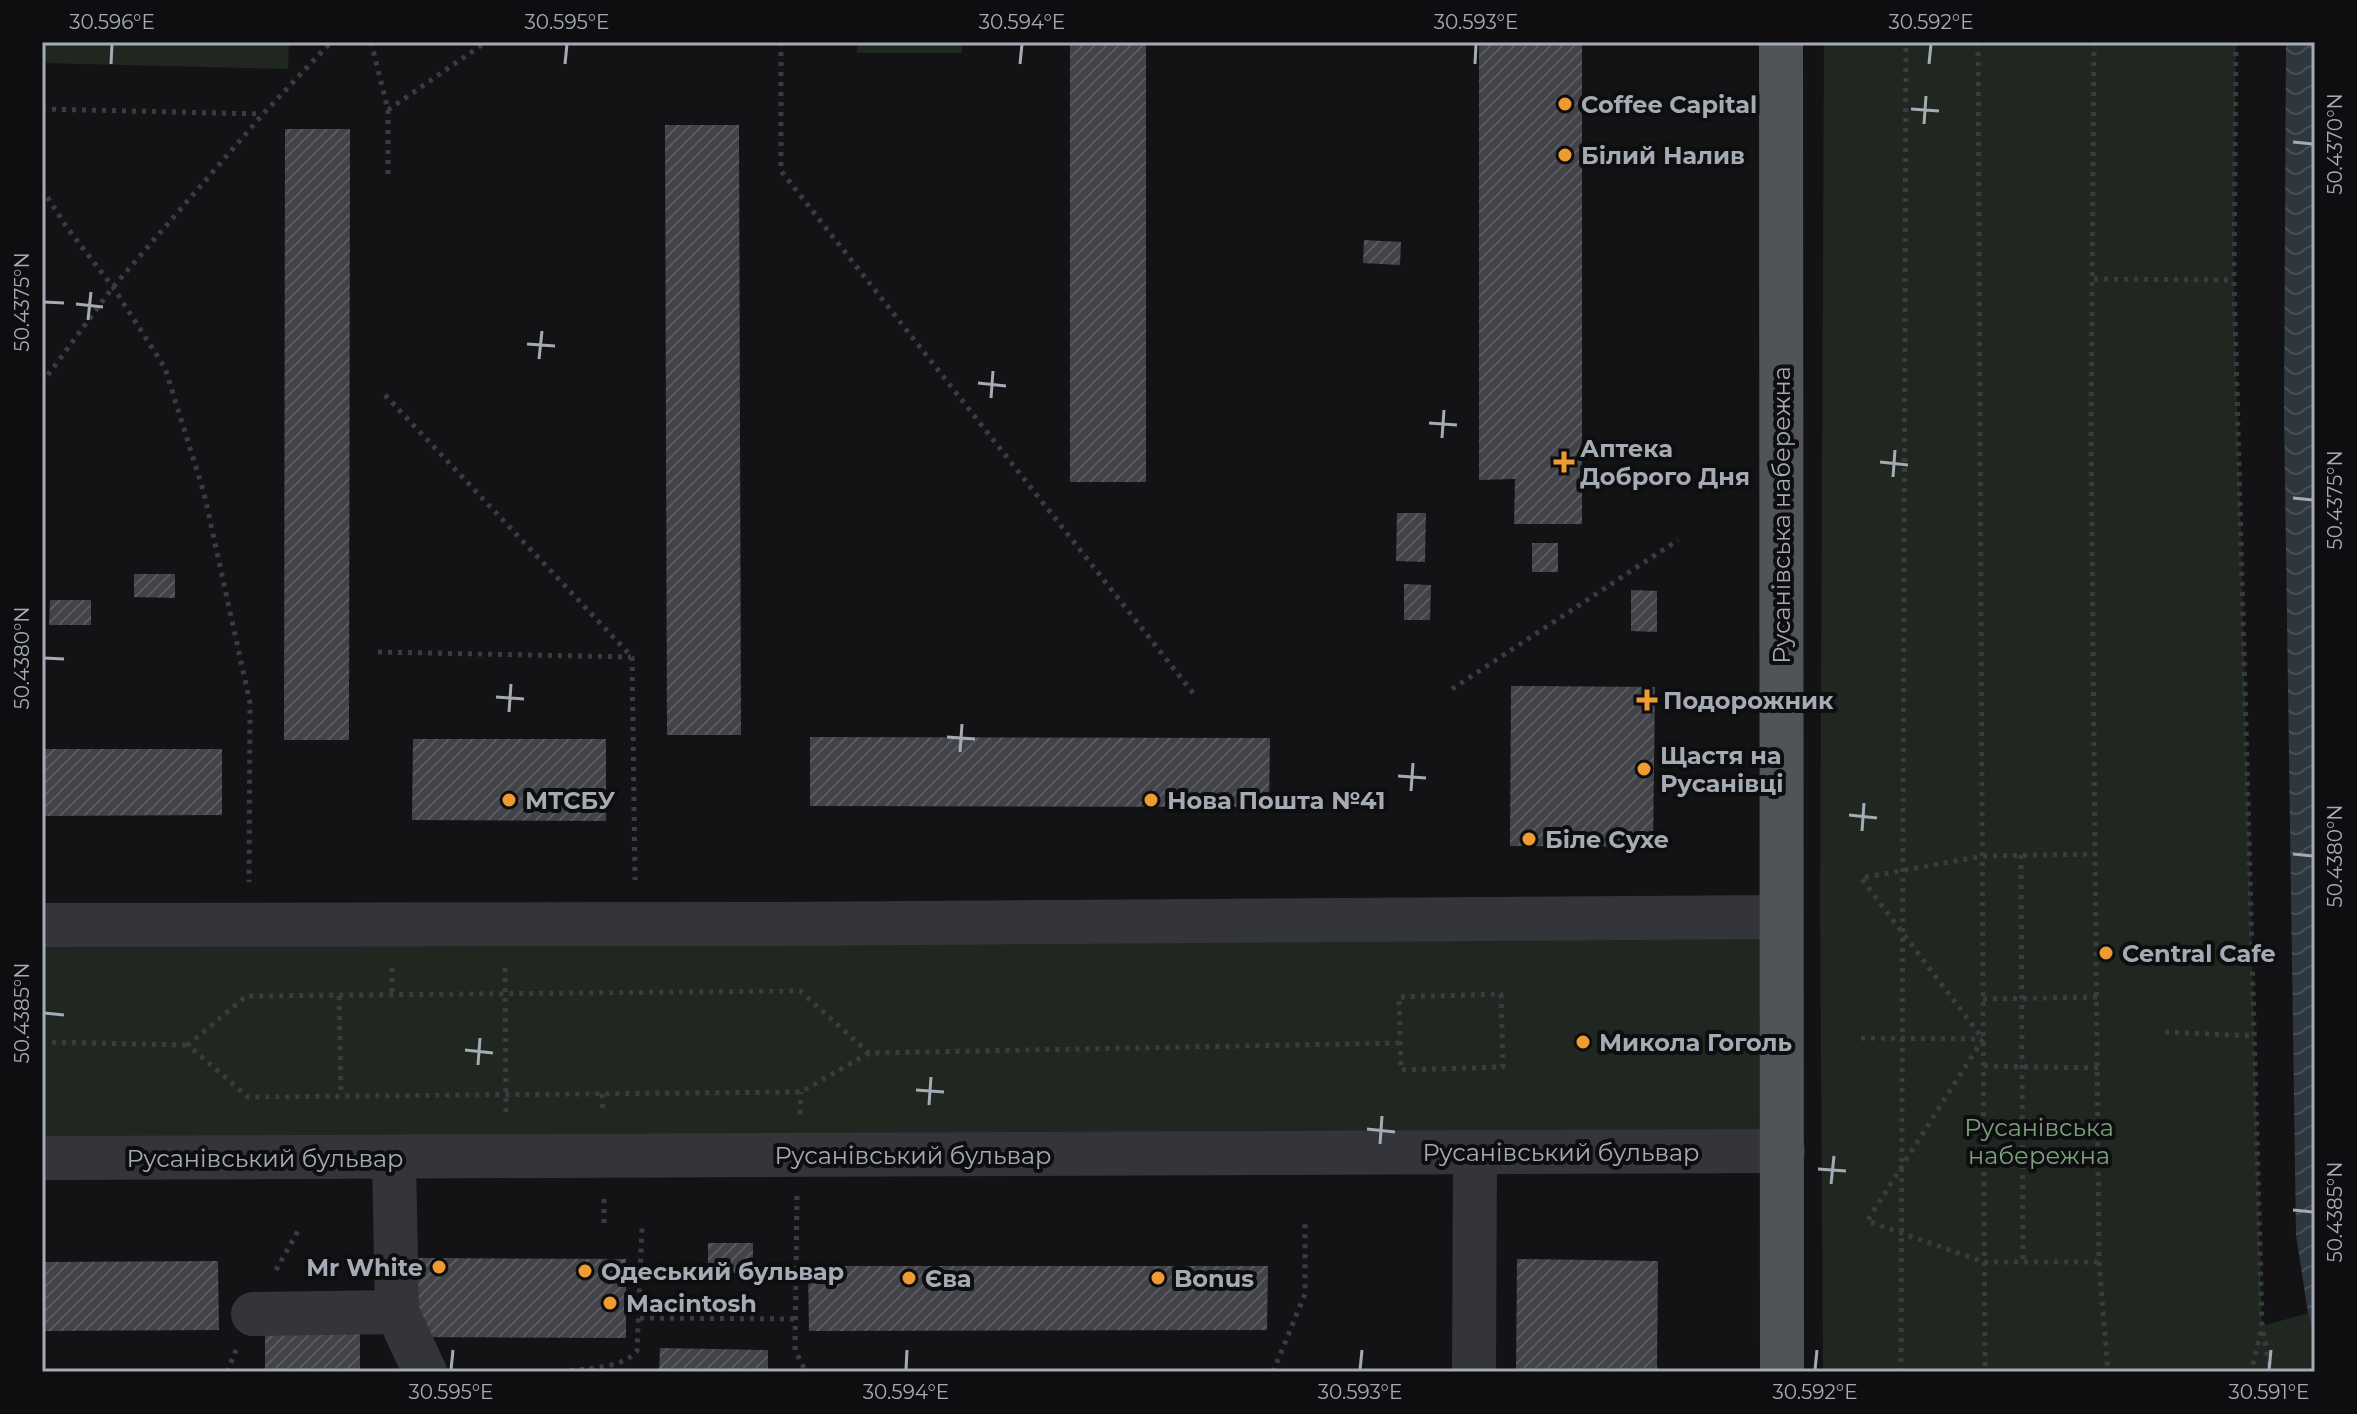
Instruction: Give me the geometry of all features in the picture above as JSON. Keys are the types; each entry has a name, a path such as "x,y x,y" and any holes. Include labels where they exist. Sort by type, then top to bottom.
{"main road":[{"name":"Русанівська набережна","path":"1781,42 1782,1372"}],"street":[{"path":"42,925 1781,917"},
{"name":"Русанівський бульвар","path":"42,1158 1783,1151"},
{"path":"1474,1372 1475,1152"},
{"path":"394,1158 397,1312 425,1372"},
{"path":"253,1314 397,1312"}],"path":[{"path":"42,383 113,287 263,114 331,42"},
{"path":"371,42 388,110 388,178"},
{"path":"388,110 486,42"},
{"path":"781,42 781,171 1193,693"},
{"path":"1901,1372 1906,42"},
{"path":"1978,42 1985,1372"},
{"path":"2094,42 2091,435 2099,1262 2108,1372"},
{"path":"2236,42 2234,280 2262,1327 2271,1372"},
{"path":"42,109 263,114"},
{"path":"42,189 68,229 113,287 165,368 204,493 250,703 249,883"},
{"path":"2094,279 2234,280"},
{"path":"385,395 632,657 635,882"},
{"path":"1452,689 1678,540"},
{"path":"378,652 632,657"},
{"path":"1983,1039 1861,878 1983,856 2097,854"},
{"path":"2021,855 2023,1262"},
{"path":"504,923 506,1157"},
{"path":"188,1045 246,996 800,991 869,1053"},
{"path":"1501,994 1503,1067 1401,1070 1401,1043 1399,997 1501,994"},
{"path":"339,996 341,1096"},
{"path":"1983,999 2098,997"},
{"path":"2165,1032 2254,1036"},
{"path":"1861,1038 1983,1039"},
{"path":"1983,1039 1867,1221 1984,1262 2099,1262"},
{"path":"42,1042 188,1045 248,1097 801,1092 869,1053 1401,1043"},
{"path":"1983,1066 2099,1068"},
{"path":"801,1092 795,1350 806,1372"},
{"path":"1273,1372 1305,1294 1305,1223"},
{"path":"560,1372 620,1363 630,1359 637,1351 640,1340 642,1227"},
{"path":"640,1318 795,1319"},
{"path":"2251,1372 2262,1327"}],"green space":[{"path":"42,42 289,42 288,69 42,63"},
{"path":"857,42 962,42 962,53 857,53"},
{"name":"Русанівська набережна","path":"1824,42 2236,42 2234,280 2262,1326 2308,1313 2315,1338 2315,1372 1823,1372 1820,905"},
{"path":"1781,917 1783,1151 42,1157 42,926"}],"water":[{"path":"2286,42 2315,42 2315,1338 2296,1235 2284,414"}],"building":[{"path":"1070,42 1146,42 1146,482 1070,482"},
{"path":"1479,42 1582,42 1582,524 1514,524 1515,479 1479,480"},
{"path":"665,125 739,125 741,735 667,735"},
{"path":"285,129 350,129 349,740 284,740"},
{"path":"1364,240 1401,242 1400,265 1363,263"},
{"path":"1397,513 1426,513 1425,562 1396,561"},
{"path":"1532,543 1558,543 1558,572 1532,572"},
{"path":"134,574 175,574 175,598 134,597"},
{"path":"1404,584 1431,585 1430,620 1404,620"},
{"path":"1631,590 1657,591 1657,632 1631,631"},
{"path":"50,600 91,600 91,625 49,625"},
{"path":"1511,686 1655,687 1653,847 1510,846"},
{"path":"810,737 1270,738 1269,807 810,806"},
{"path":"413,739 606,739 606,821 412,820"},
{"path":"42,749 222,749 222,815 42,816"},
{"path":"708,1243 753,1243 753,1273 708,1273"},
{"path":"418,1258 626,1259 626,1338 417,1337"},
{"path":"1517,1259 1658,1261 1657,1372 1516,1372"},
{"path":"218,1261 219,1330 42,1331 42,1262"},
{"path":"808,1266 1268,1266 1267,1330 809,1331"},
{"path":"265,1329 360,1329 360,1372 265,1372"},
{"path":"660,1348 768,1350 768,1372 659,1372"}],"place":[{"name":"Coffee Capital","path":"1565,104"},
{"name":"Білий Налив","path":"1565,155"},
{"name":"Аптека Доброго Дня","path":"1564,462"},
{"name":"Подорожник","path":"1647,700"},
{"name":"Щастя на Русанівці","path":"1644,769"},
{"name":"МТСБУ","path":"509,800"},
{"name":"Нова Пошта №41","path":"1151,800"},
{"name":"Біле Сухе","path":"1529,839"},
{"name":"Central Cafe","path":"2106,953"},
{"name":"Микола Гоголь","path":"1583,1042"},
{"name":"Mr White","path":"439,1267"},
{"name":"Одеський бульвар","path":"585,1271"},
{"name":"Єва","path":"909,1278"},
{"name":"Bonus","path":"1158,1278"},
{"name":"Macintosh","path":"610,1303"}]}
